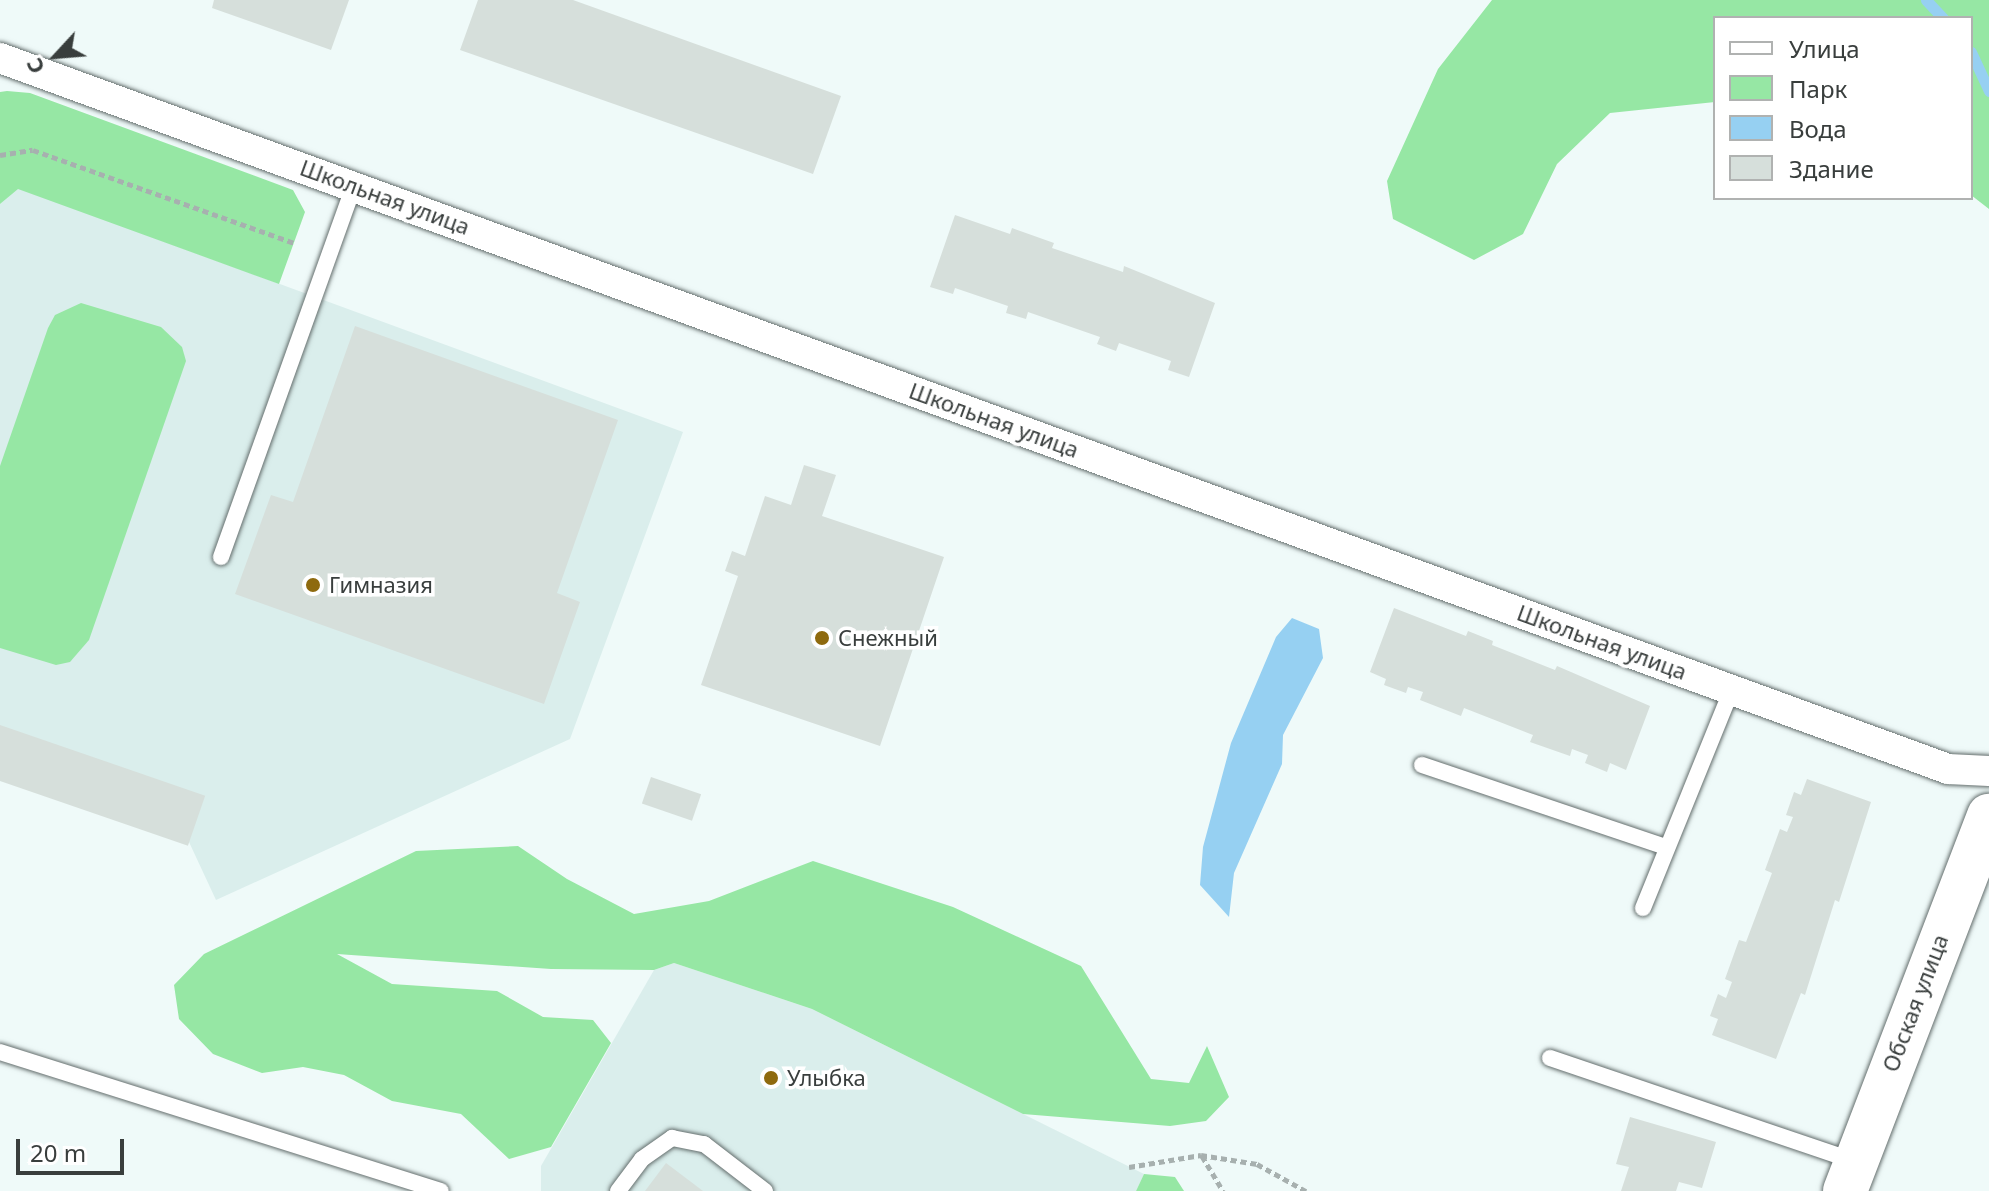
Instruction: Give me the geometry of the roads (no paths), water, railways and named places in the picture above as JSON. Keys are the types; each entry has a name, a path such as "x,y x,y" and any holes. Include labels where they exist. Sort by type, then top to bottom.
{"street":[{"name":"Школьная улица","path":"0,58 1948,769 1989,771"},
{"name":"Обская улица","path":"1850,1176 1989,816"}],"lane":[{"path":"221,557 354,185"},
{"path":"1643,908 1732,689"},
{"path":"1422,765 1666,847"},
{"path":"0,1052 441,1191"},
{"path":"1550,1058 1850,1176"},
{"path":"618,1191 642,1159 672,1138 704,1144 765,1191"}],"water":[{"path":"1292,618 1319,629 1323,658 1283,735 1282,764 1234,873 1229,917 1200,885 1203,847 1231,743 1276,637"}],"waterway":[{"path":"1926,0 1941,16"},
{"path":"1973,56 1989,91"}],"place":[{"name":"Гимназия","path":"313,585"},
{"name":"Снежный","path":"822,638"},
{"name":"Улыбка","path":"771,1078"}]}
